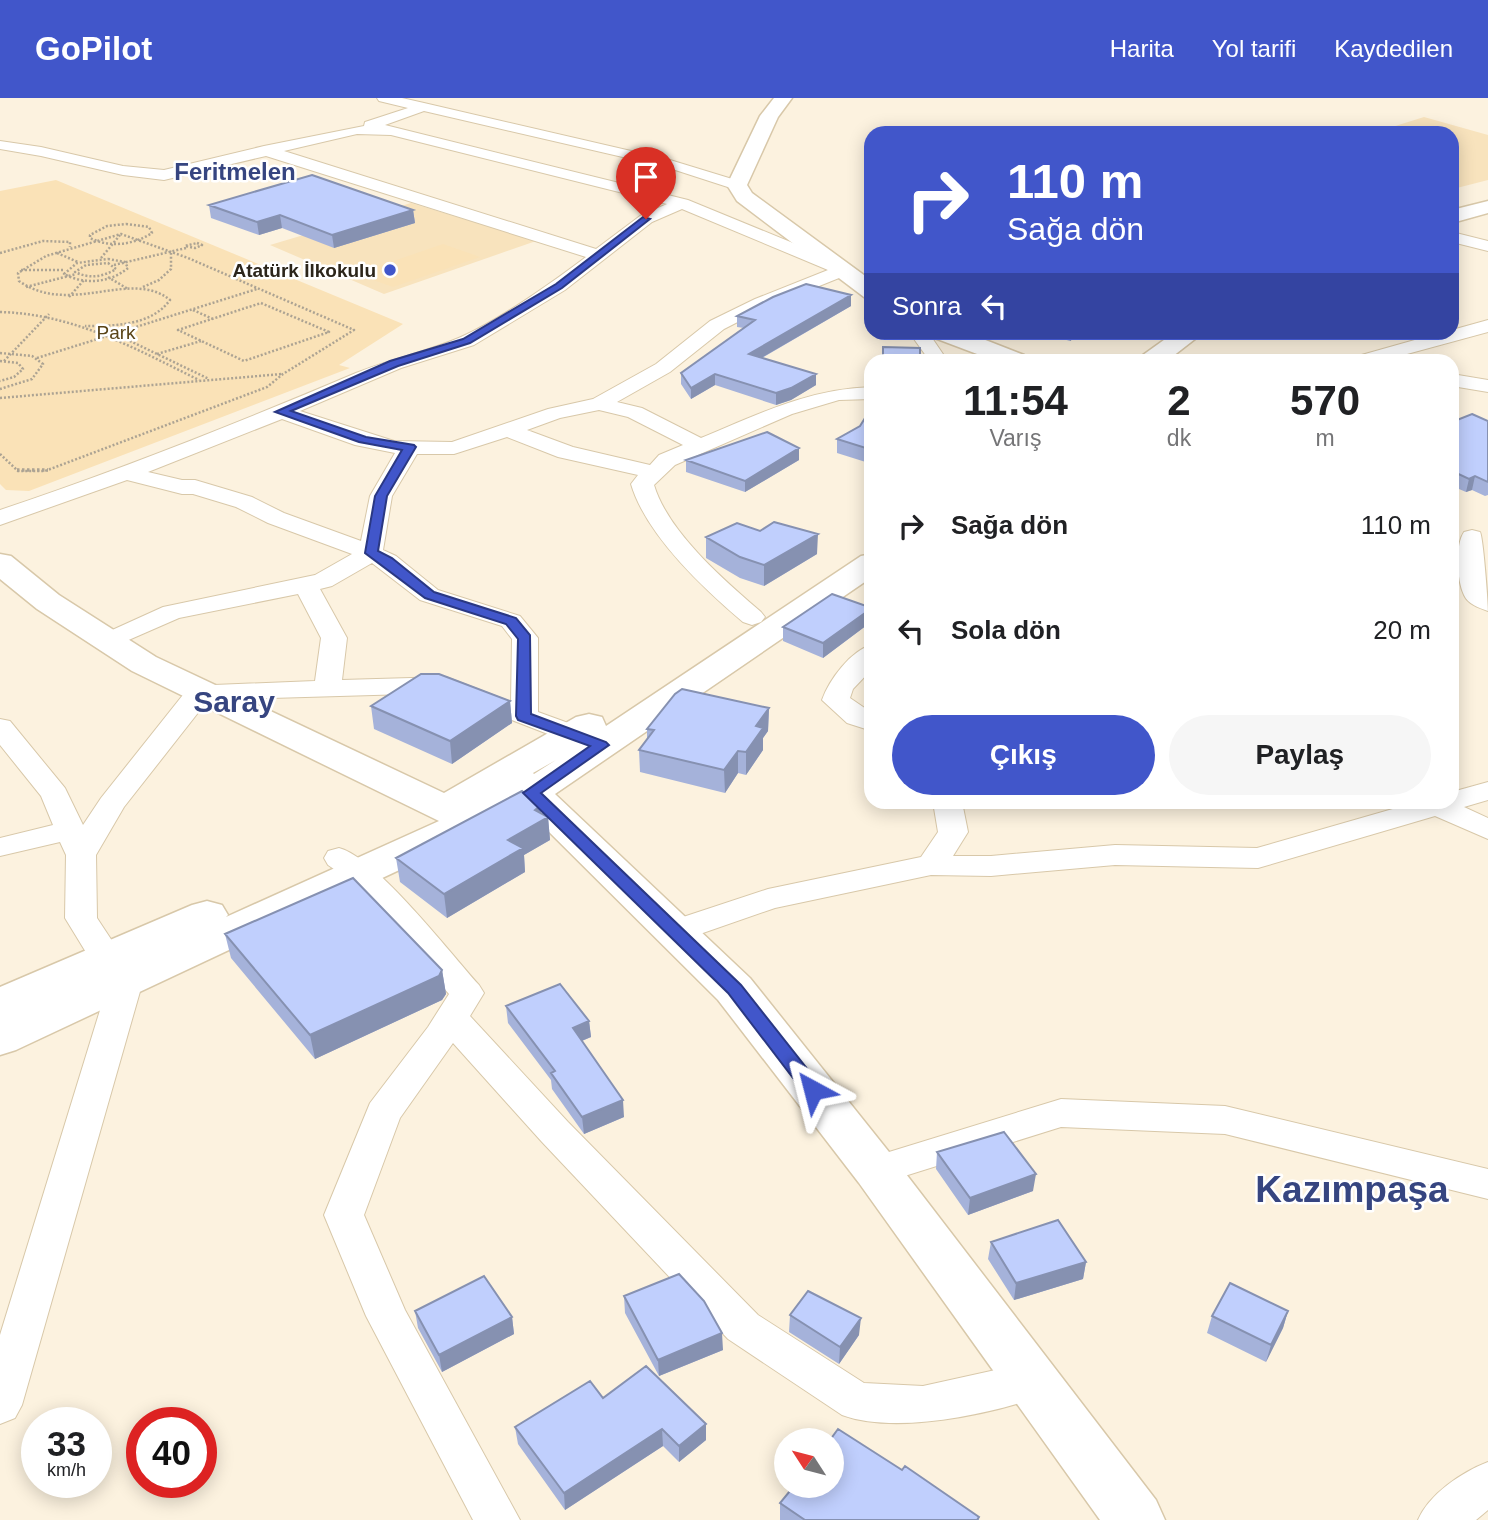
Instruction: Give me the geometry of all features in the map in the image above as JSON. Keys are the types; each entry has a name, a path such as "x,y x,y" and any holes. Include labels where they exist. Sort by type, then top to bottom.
{"street":[{"path":"384,98 670,164 737,185 744,197 864,286"},
{"path":"737,185 769,116 783,98"},
{"path":"424,107 370,125 682,203 843,270"},
{"path":"0,145 46,150 132,174 164,174 357,130 389,131"},
{"path":"264,150 599,256"},
{"path":"0,518 281,412 394,363 467,341 559,286 646,219 682,203"},
{"path":"1459,215 1488,206"},
{"path":"1459,239 1488,246"},
{"path":"281,412 394,447 454,448 555,413 599,404 663,368 717,325 761,303 843,270"},
{"path":"1459,335 1488,326"},
{"path":"962,340 998,354"},
{"path":"1161,354 1181,340"},
{"path":"1401,340 1422,347"},
{"path":"1391,354 1444,340"},
{"path":"1459,381 1488,386"},
{"path":"752,617 709,580 649,507 642,484 667,460 785,410 837,394 864,393"},
{"path":"599,404 635,412 700,446"},
{"path":"509,430 566,452 653,472"},
{"path":"108,641 172,612 323,581 371,553 381,496 410,447"},
{"path":"124,473 181,487 195,487 244,502 276,518 387,561 429,595 511,621 525,638 524,716"},
{"path":"1471,534 1471,570 1463,581 1488,603"},
{"path":"0,563 48,603 144,664 458,815"},
{"path":"588,740 752,617 864,564"},
{"path":"0,1039 117,970 458,815 520,782 864,565"},
{"path":"306,585 334,638 328,688"},
{"path":"864,662 840,687 836,700 857,718 864,720"},
{"path":"0,847 75,842 111,804 200,692 446,685 588,740"},
{"path":"0,727 55,794 75,842 81,918 117,970 0,1405"},
{"path":"520,782 734,989 876,1170 1135,1520"},
{"path":"1459,798 1488,791"},
{"path":"931,865 953,832 948,809"},
{"path":"677,931 768,899 931,865 991,866 1115,855 1258,858 1420,809"},
{"path":"1454,809 1488,830"},
{"path":"350,865 467,993 383,1113 344,1215 387,1316 497,1520"},
{"path":"0,1005 117,970"},
{"path":"451,1018 555,1132 743,1327 857,1402 923,1405 1032,1381"},
{"path":"876,1170 1061,1113 1225,1120 1488,1184"},
{"path":"1441,1520 1488,1483"}],"path":[{"path":"136,224 152,230 149,236 139,240 112,244 93,241 90,235 107,226 136,224"},
{"path":"100,259 121,234"},
{"path":"0,454 18,471 45,471 267,387 283,374 354,330 171,252 121,234 37,259 20,270 18,278 25,288 47,295 69,296 136,289 153,283 168,272 173,265 171,252"},
{"path":"0,253 40,240 58,239 70,242 72,245 69,248"},
{"path":"56,252 84,265 114,265 186,248"},
{"path":"65,270 79,263 100,259 125,262"},
{"path":"65,270 64,274 68,277 109,278 126,270 128,265 125,262"},
{"path":"25,288 68,277 84,265"},
{"path":"69,296 86,279 105,275 116,269 114,265"},
{"path":"20,270 65,270 76,272 86,279"},
{"path":"105,275 129,290"},
{"path":"0,353 37,358 258,288"},
{"path":"85,326 141,320 163,310 170,300 159,291 136,289"},
{"path":"261,303 329,332 244,361 178,330 213,319 261,303"},
{"path":"192,309 213,319"},
{"path":"0,312 49,314 85,326 201,381"},
{"path":"2,361 49,314"},
{"path":"99,326 210,380"},
{"path":"157,354 202,341"},
{"path":"0,389 37,375 43,364 37,358"},
{"path":"0,381 14,377 23,369 18,363 2,361"},
{"path":"0,398 283,374"}],"shaded area":[{"path":"1424,117 1456,126 1395,126"},
{"path":"1459,127 1488,135 1488,180 1459,187"},
{"name":"Atatürk İlkokulu","path":"411,203 536,241 384,294 270,245"}],"green space":[{"name":"Park","path":"56,180 403,324 339,365 350,368 29,491 6,490 0,484 0,191"},
{"path":"443,244 480,257 393,287 356,274"}],"building":[{"path":"312,175 413,210 332,235 280,215 257,222 209,205"},
{"path":"806,284 851,295 749,354 816,374 776,393 715,374 691,388 681,373 755,320 737,316"},
{"path":"883,347 920,348 920,354 883,354"},
{"path":"1472,414 1488,421 1488,482 1475,476 1469,479 1459,474 1459,419"},
{"path":"864,420 864,447 837,439 860,426"},
{"path":"767,432 799,448 745,481 686,460"},
{"path":"774,522 818,534 764,565 740,557 706,537 737,523 760,531"},
{"path":"832,594 864,605 864,614 823,643 783,627"},
{"path":"421,674 439,674 510,701 450,741 371,706"},
{"path":"682,689 769,708 756,726 763,728 746,752 738,751 724,770 639,750 654,730 647,729"},
{"path":"522,791 540,806 535,810 548,817 508,840 523,848 444,894 396,858"},
{"path":"353,878 442,970 439,976 310,1035 225,934"},
{"path":"560,984 589,1021 573,1028 623,1100 582,1117 551,1073 555,1071 506,1006"},
{"path":"1004,1132 1036,1174 970,1198 937,1152"},
{"path":"1058,1220 1086,1262 1016,1283 991,1242"},
{"path":"679,1274 704,1301 722,1333 658,1360 624,1296"},
{"path":"484,1276 512,1317 439,1355 415,1311"},
{"path":"1230,1283 1288,1311 1271,1345 1212,1316"},
{"path":"808,1291 861,1318 840,1347 790,1315"},
{"path":"646,1366 706,1424 679,1446 662,1429 564,1493 515,1427 590,1381 603,1398"},
{"path":"844,1433 902,1470 905,1466 979,1517 977,1520 805,1520 780,1503 784,1498 844,1498"}],"place":[{"name":"Atatürk İlkokulu","path":"390,270"}],"district":[{"name":"Feritmelen","path":"235,171"},
{"name":"Saray","path":"234,701"},
{"name":"Kazımpaşa","path":"1352,1189"}],"route":[{"path":"646,219 559,286 496,321 467,341 394,363 281,412 363,439 394,447 410,447 381,496 371,553 387,561 429,595 472,606 511,621 525,638 527,664 524,716 601,745 531,793 677,931 734,989 813,1090"}]}
